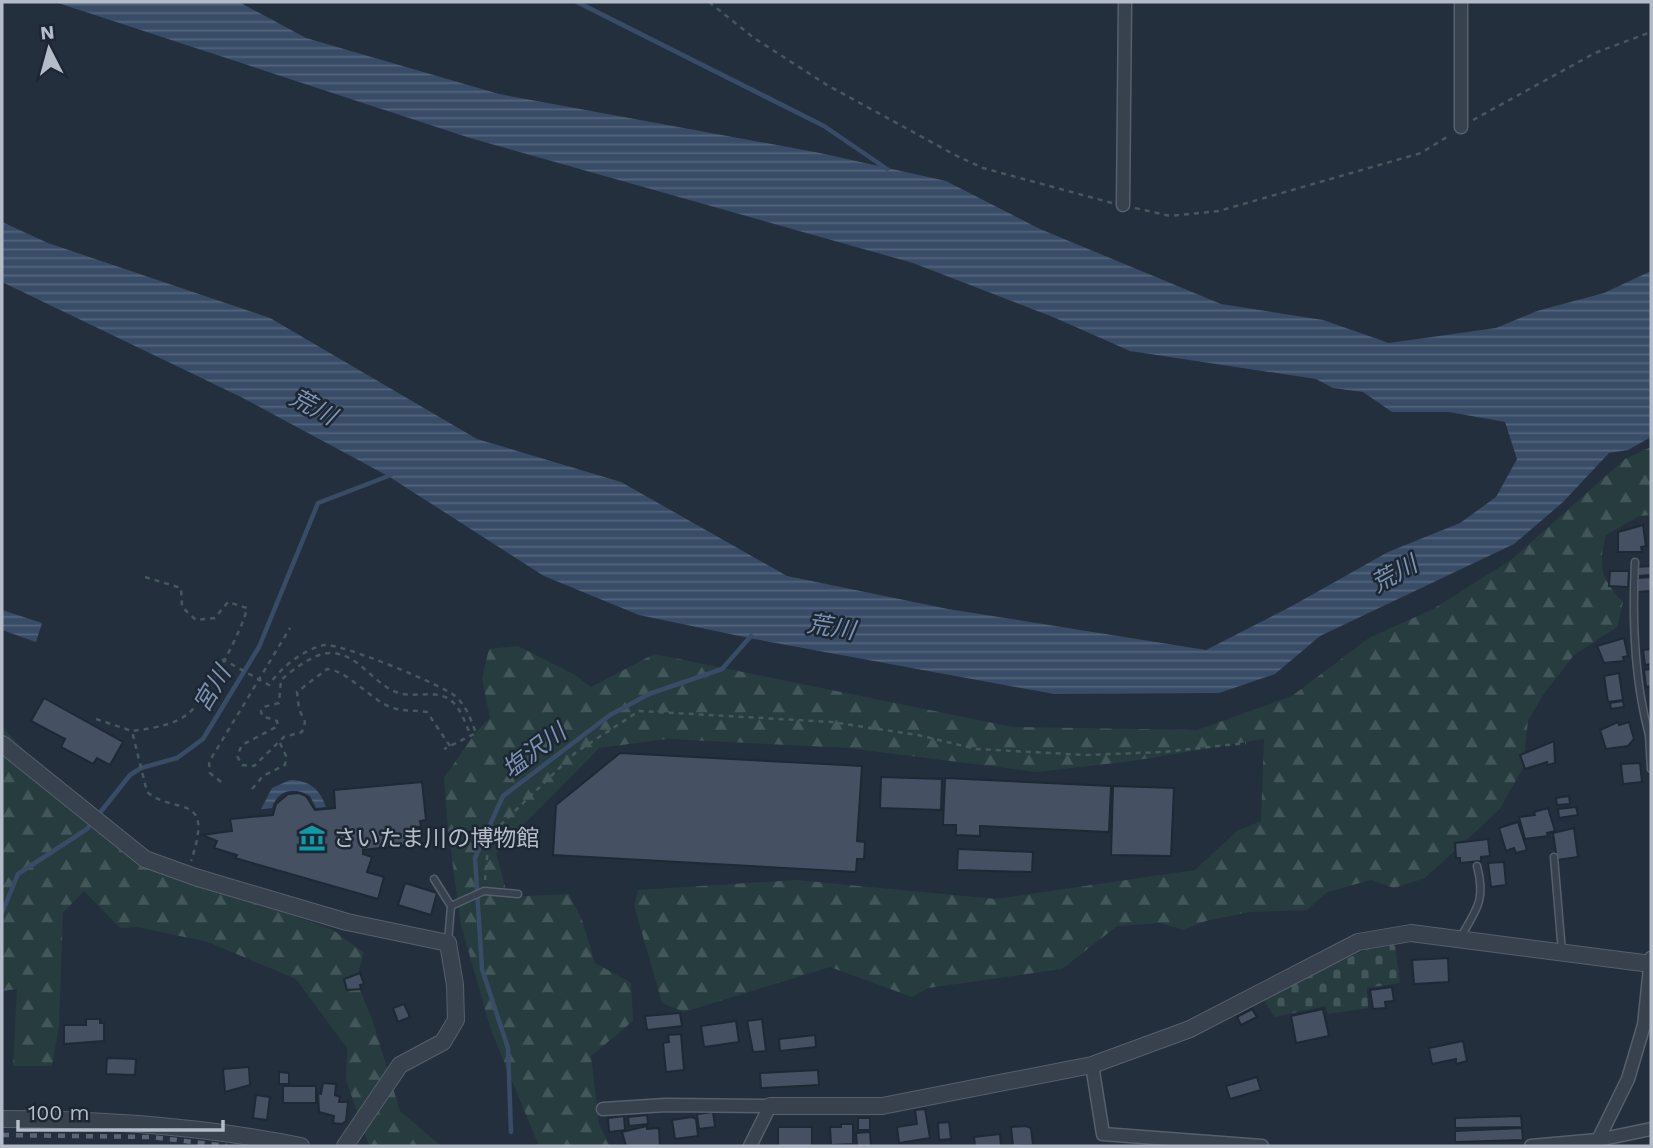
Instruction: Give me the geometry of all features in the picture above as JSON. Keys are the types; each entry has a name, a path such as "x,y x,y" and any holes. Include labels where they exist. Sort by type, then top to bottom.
{"street":[{"path":"1123,205 1125,2"},
{"path":"1461,2 1461,127"},
{"path":"2,744 145,859 347,922 448,943 455,985 456,1020 443,1042 400,1065 345,1146"},
{"path":"603,1109 666,1105 882,1106 1092,1065 1190,1029 1359,942 1411,933 1563,954 1651,962 1644,1025 1628,1079 1598,1140"},
{"path":"1092,1065 1103,1134 1262,1146"},
{"path":"750,1146 769,1106"},
{"path":"2,1119 148,1122 302,1146"},
{"path":"1531,1146 1598,1140 1651,1129"}],"lane":[{"path":"1635,562 1633,612 1642,709 1650,735 1651,769"},
{"path":"1554,856 1563,954"},
{"path":"1460,939 1480,902 1483,888 1477,866"},
{"path":"434,879 451,906 448,943"},
{"path":"451,906 484,891 518,894"}],"path":[{"path":"709,2 754,38 827,85 983,169 1170,216 1219,211 1421,153 1520,92 1595,53 1651,32"},
{"path":"96,719 132,732 167,725 190,712 237,637 247,608 228,602 215,618 196,620 182,607 181,588 145,577"},
{"path":"221,782 210,774 209,762 290,628"},
{"path":"222,659 259,682 269,685 288,665 312,649 324,645 339,646 449,691 468,714 476,733 444,749"},
{"path":"450,746 432,715 398,710 365,694 345,674 327,669 297,692 299,709 305,722 302,732 290,733 254,766 247,767 239,761 242,745 278,726 277,722 266,719 261,711 263,707 279,703 281,680 311,658 327,653 355,661 383,686 398,693 445,696 456,704 471,736"},
{"path":"484,891 489,836 575,753 639,711 832,722 919,736 976,749 1058,753 1163,752 1246,743"},
{"path":"132,732 143,782 152,796 189,806 195,814 193,856 187,874"},
{"path":"251,789 263,776 285,765 286,756 279,741"}],"green space":[{"path":"1651,447 1651,515 1639,516 1606,535 1603,546 1605,578 1623,602 1617,627 1574,655 1545,692 1528,720 1523,768 1499,810 1425,878 1394,888 1371,880 1327,892 1307,910 1249,912 1206,921 1183,930 1160,923 1117,926 1062,969 928,988 912,997 830,967 684,1012 662,1003 634,905 638,890 796,880 996,899 1195,870 1237,831 1261,821 1264,739 1132,761 1037,772 848,748 667,739 599,748 496,853 508,897 569,894 582,920 595,963 631,983 633,1021 591,1056 599,1124 610,1146 539,1146 491,1030 461,925 448,829 444,778 476,732 490,718 482,678 489,649 518,646 575,675 591,687 654,654 1013,727 1197,730 1292,696 1369,638 1433,609 1511,560 1625,459"},
{"path":"2,727 48,775 63,804 125,854 333,930 364,953 356,980 373,1022 400,1111 441,1146 369,1146 346,1080 347,1048 296,979 208,942 137,927 120,928 84,891 63,913 59,1026 52,1066 13,1066 17,989 2,991"},
{"path":"1390,943 1395,946 1400,983 1367,988 1368,1008 1328,1014 1326,1006 1274,1017 1263,998 1365,950"}],"water":[{"name":"荒川","path":"55,2 239,2 306,38 499,94 820,153 946,181 1040,229 1221,304 1323,320 1389,343 1496,328 1537,311 1604,293 1651,271 1651,437 1628,450 1609,453 1563,502 1514,544 1320,636 1275,674 1219,693 1054,694 639,615 544,576 388,476 241,397 2,282 2,222 48,243 270,318 477,439 621,482 787,576 948,609 1206,650 1388,552 1460,523 1496,497 1517,459 1505,422 1449,412 1392,412 1363,392 1333,388 1316,379 1130,351 1053,317 913,263 470,138"},
{"path":"2,610 42,623 36,642 2,630"},
{"path":"290,780 313,787 321,795 326,807 316,808 310,796 293,791 278,797 272,808 261,809 272,788"}],"building":[{"path":"1643,525 1646,546 1641,547 1642,552 1618,552 1618,532"},
{"path":"1651,566 1651,575 1638,576 1637,567"},
{"path":"1610,571 1629,571 1628,587 1609,586"},
{"path":"1651,577 1651,591 1637,592 1637,578"},
{"path":"1624,638 1628,656 1623,657 1624,661 1604,663 1597,646"},
{"path":"1651,649 1651,664 1645,665 1643,650"},
{"path":"1651,669 1651,686 1646,687 1644,670"},
{"path":"1619,673 1623,700 1608,702 1604,676"},
{"path":"44,698 123,742 110,765 97,758 93,764 61,747 65,739 31,721"},
{"path":"1623,701 1624,707 1611,709 1610,703"},
{"path":"1618,722 1619,725 1629,722 1634,739 1628,746 1606,749 1600,730"},
{"path":"1554,741 1555,763 1548,765 1547,762 1525,769 1520,755"},
{"path":"620,753 862,766 857,841 865,842 864,859 857,859 856,872 553,855 556,805"},
{"path":"1640,763 1642,782 1623,784 1621,764"},
{"path":"881,777 942,779 941,810 880,808"},
{"path":"945,778 1111,786 1109,832 980,826 980,836 956,835 956,825 943,825"},
{"name":"さいたま川の博物館","path":"422,782 426,820 420,821 421,827 415,827 416,844 363,850 363,854 372,857 367,872 384,877 378,899 235,858 237,855 214,848 217,841 202,835 232,831 230,819 273,815 276,804 288,794 299,793 306,796 315,810 335,808 334,790"},
{"path":"1113,786 1174,788 1171,856 1111,855"},
{"path":"1569,796 1570,804 1557,805 1556,798"},
{"path":"1576,807 1578,815 1559,818 1558,809"},
{"path":"1548,808 1555,831 1547,833 1548,836 1525,839 1519,817 1535,815 1534,812"},
{"path":"1518,822 1527,850 1516,853 1514,848 1506,851 1499,828"},
{"path":"1574,828 1578,857 1557,860 1553,833"},
{"path":"1488,839 1490,856 1481,857 1481,861 1460,863 1460,858 1456,858 1455,843"},
{"path":"958,849 1033,852 1032,872 957,870"},
{"path":"1504,862 1506,885 1491,887 1488,863"},
{"path":"405,883 437,893 431,915 398,905"},
{"path":"1448,958 1449,982 1414,984 1412,960"},
{"path":"360,973 364,984 360,985 361,989 347,990 344,979"},
{"path":"1392,987 1394,1001 1385,1002 1386,1008 1373,1009 1370,990"},
{"path":"404,1004 410,1017 398,1022 393,1008"},
{"path":"1252,1009 1257,1017 1241,1025 1237,1017"},
{"path":"1323,1009 1329,1036 1296,1043 1291,1016"},
{"path":"680,1013 682,1026 647,1030 645,1016"},
{"path":"86,1019 100,1019 100,1023 104,1023 104,1041 64,1044 64,1025 86,1025"},
{"path":"762,1019 766,1051 753,1052 747,1021"},
{"path":"736,1021 739,1042 704,1047 701,1026"},
{"path":"681,1034 684,1070 666,1072 663,1043 669,1042 668,1035"},
{"path":"815,1035 816,1047 780,1051 779,1039"},
{"path":"1463,1041 1467,1061 1456,1064 1456,1059 1432,1064 1429,1048"},
{"path":"107,1058 136,1059 135,1075 106,1074"},
{"path":"249,1067 250,1085 225,1092 223,1069"},
{"path":"818,1070 819,1085 761,1088 760,1073"},
{"path":"279,1072 289,1073 289,1084 279,1084"},
{"path":"1257,1077 1261,1090 1230,1099 1226,1086"},
{"path":"323,1083 336,1084 335,1095 340,1097 339,1102 348,1102 346,1121 342,1124 333,1123 334,1116 319,1112 318,1093 321,1094"},
{"path":"283,1086 316,1086 316,1103 283,1103"},
{"path":"256,1095 270,1097 267,1120 253,1118"},
{"path":"925,1109 930,1138 899,1143 897,1127 917,1124 915,1110"},
{"path":"713,1112 715,1127 699,1129 697,1114"},
{"path":"647,1115 648,1124 629,1126 628,1117"},
{"path":"624,1116 625,1130 609,1132 608,1118"},
{"path":"1521,1116 1522,1127 1455,1128 1455,1118"},
{"path":"692,1117 696,1119 698,1136 675,1139 672,1120"},
{"path":"858,1118 870,1118 870,1130 858,1130"},
{"path":"949,1122 951,1139 939,1140 938,1123"},
{"path":"841,1124 853,1124 853,1144 831,1145 830,1127 841,1127"},
{"path":"647,1126 647,1129 659,1128 660,1146 626,1146 622,1132"},
{"path":"778,1127 812,1127 812,1146 778,1146"},
{"path":"1011,1127 1031,1128 1033,1145 1013,1146"},
{"path":"1522,1128 1523,1140 1455,1142 1455,1131"},
{"path":"870,1132 871,1146 857,1146 856,1133"},
{"path":"1000,1134 1001,1146 975,1146 974,1137"}],"waterway":[{"path":"577,2 824,126 887,169"},
{"name":"宮川","path":"2,913 18,874 87,829 130,775 141,768 177,758 203,739 259,647 318,503 391,475"},
{"name":"塩沢川","path":"511,1132 508,1048 482,969 475,858 503,796 610,715 649,694 722,669 751,636"}],"railway":[{"path":"2,1135 151,1137 227,1146"}],"place":[{"name":"さいたま川の博物館","path":"312,838"}]}
